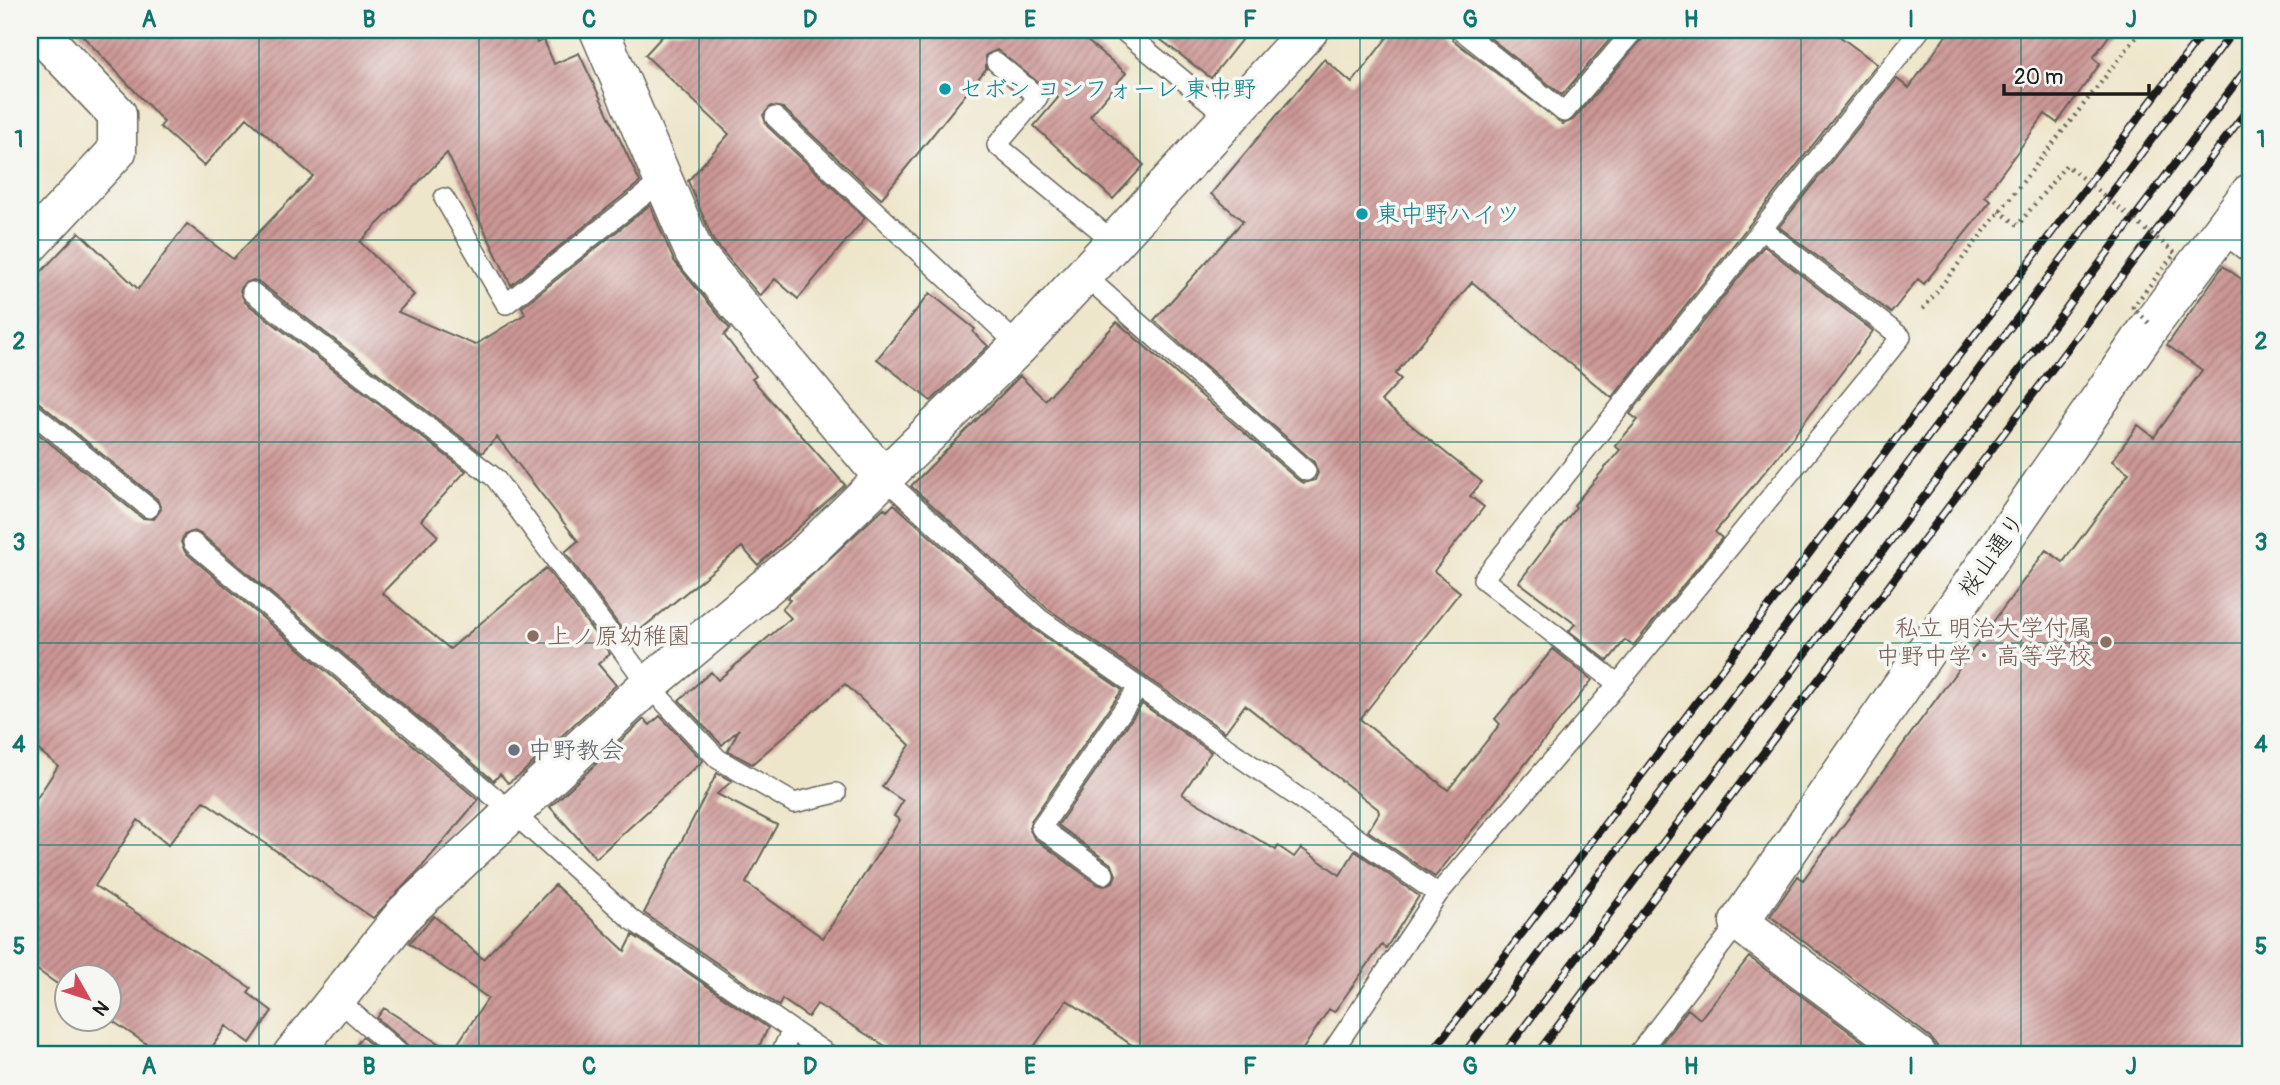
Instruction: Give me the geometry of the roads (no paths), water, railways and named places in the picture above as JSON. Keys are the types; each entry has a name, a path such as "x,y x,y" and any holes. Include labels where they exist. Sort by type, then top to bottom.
{"street":[{"path":"30,244 117,151 117,114 37,30"},
{"path":"598,30 694,252 884,478"},
{"path":"292,1055 405,914 648,685 802,557 1019,346 1309,30"},
{"name":"桜山通り","path":"1739,922 2151,325 2236,243 2250,193"},
{"path":"1739,922 1917,1055"}],"lane":[{"path":"1122,30 1228,117"},
{"path":"1461,30 1564,112 1634,30"},
{"path":"1618,684 1483,579 1920,30"},
{"path":"996,62 1038,97 997,145 1113,241"},
{"path":"775,117 1019,346"},
{"path":"444,198 506,304 664,179"},
{"path":"1330,1055 1438,894 1618,684 1901,337 1762,229"},
{"path":"1083,274 1306,471"},
{"path":"251,292 495,478 648,685 718,759 794,803 836,793"},
{"path":"30,411 149,508"},
{"path":"884,478 1040,619 1438,894"},
{"path":"193,544 513,813 632,920 829,1055"},
{"path":"1104,874 1041,828 1139,687"},
{"name":"桜山通り","path":"1637,1055 1739,922"},
{"path":"337,999 401,1055"},
{"path":"780,1055 792,1030"}],"railway":[{"path":"1430,1055 2205,30"},
{"path":"1463,1055 2234,30"},
{"path":"1503,1055 2250,64"},
{"path":"1536,1055 2250,106"}],"place":[{"name":"セボン コンフォーレ 東中野","path":"945,89"},
{"name":"東中野ハイツ","path":"1362,214"},
{"name":"上ノ原幼稚園","path":"533,636"},
{"name":"私立 明治大学付属 中野中学・高等学校","path":"2106,642"},
{"name":"中野教会","path":"514,750"}]}
